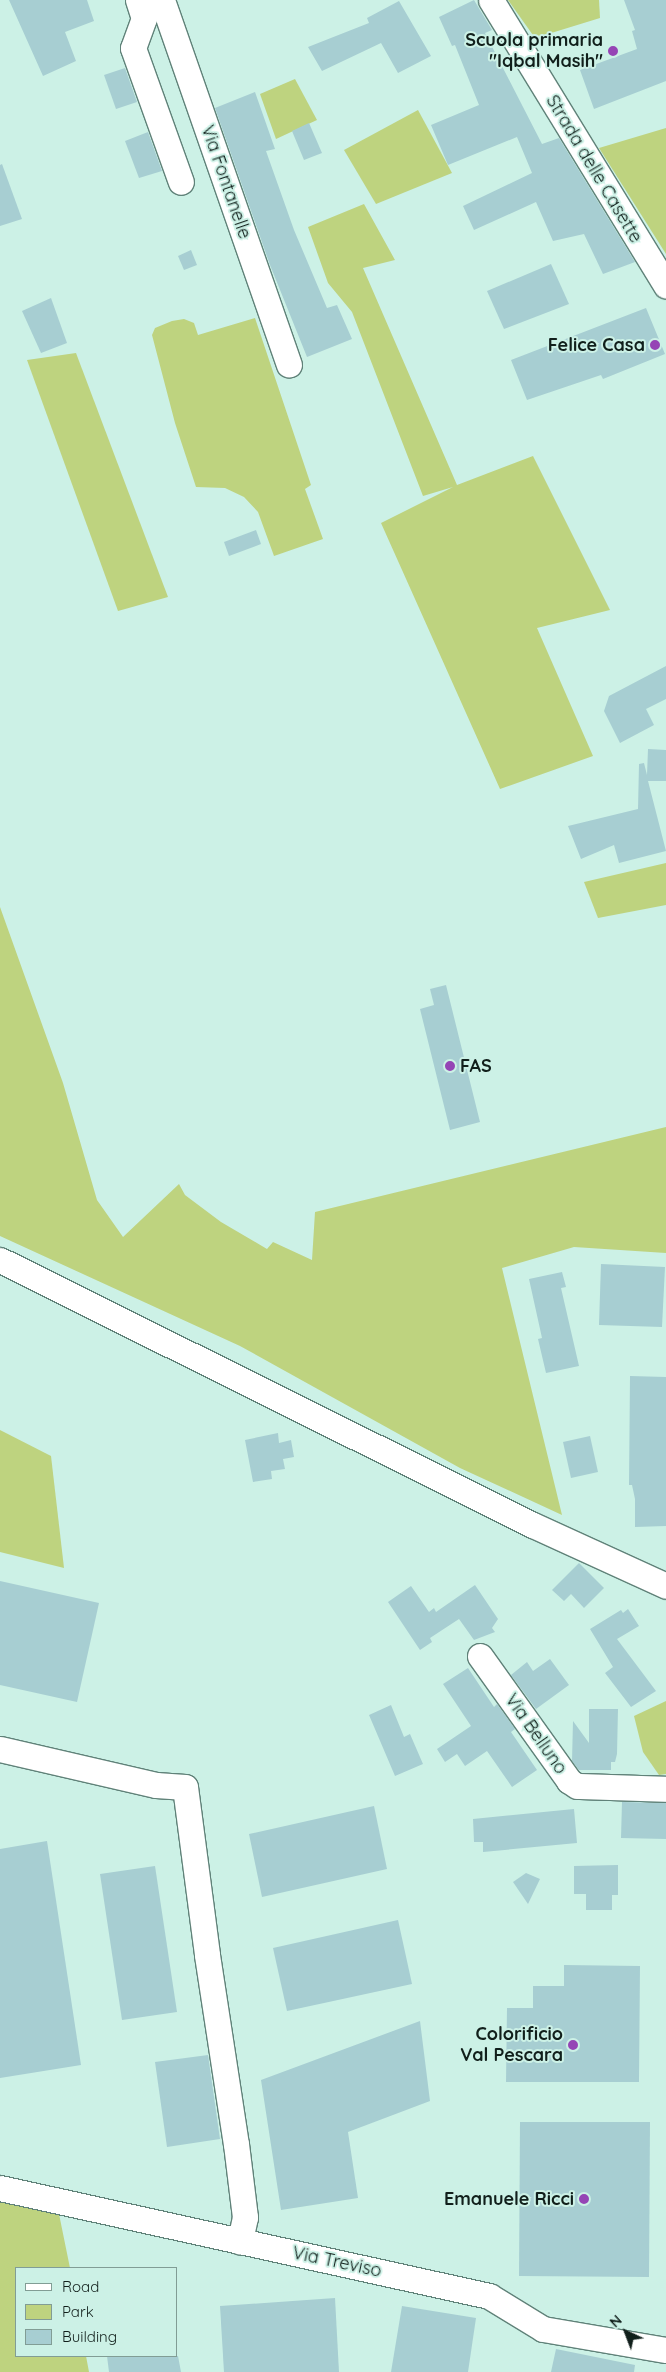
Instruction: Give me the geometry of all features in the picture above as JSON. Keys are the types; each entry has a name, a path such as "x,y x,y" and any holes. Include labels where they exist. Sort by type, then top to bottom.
{"street":[{"path":"138,0 144,18 133,48 181,182"},
{"name":"Via Fontanelle","path":"162,0 289,364"},
{"name":"Strada delle Casette","path":"491,0 666,286"},
{"path":"0,1260 533,1525 666,1585"},
{"name":"Via Belluno","path":"480,1656 569,1781 577,1786 666,1788"},
{"path":"0,1749 156,1785 185,1787 245,2217 240,2241"},
{"name":"Via Treviso","path":"0,2188 489,2296 543,2329 666,2350"}],"green space":[{"path":"508,0 599,0 600,18 535,38"},
{"path":"295,79 317,120 276,139 260,94"},
{"path":"418,110 452,173 376,204 344,150"},
{"path":"666,128 666,254 599,148"},
{"path":"364,204 395,260 363,268 457,485 533,456 610,610 537,628 593,756 500,789 381,523 453,487 423,496 352,312 328,283 308,227"},
{"path":"255,318 311,485 305,489 323,539 274,556 258,512 244,497 225,488 196,487 175,423 152,335 155,328 172,321 184,319 194,323 198,335"},
{"path":"76,353 168,597 118,611 27,360"},
{"path":"666,863 666,905 598,918 584,882"},
{"path":"0,907 63,1083 97,1200 123,1237 179,1184 185,1195 221,1222 267,1249 273,1242 312,1260 315,1212 666,1127 666,1253 574,1247 502,1268 562,1515 460,1468 240,1346 0,1236"},
{"path":"0,1430 51,1456 64,1568 0,1552"},
{"path":"666,1701 666,1774 659,1775 643,1752 634,1716"},
{"path":"0,2201 59,2214 70,2267 15,2267 15,2357 86,2357 89,2372 0,2372"}],"building":[{"path":"9,0 87,0 94,21 65,32 76,61 43,76"},
{"path":"474,0 492,30 485,33 542,144 559,138 635,262 603,274 584,234 553,241 536,202 474,230 463,206 532,173 517,137 448,165 431,125 479,105 455,45 452,46 439,17"},
{"path":"624,0 666,0 666,81 594,109 580,70 637,49 632,31 635,30"},
{"path":"399,1 431,56 398,73 381,43 322,71 308,47 369,23 367,18"},
{"path":"125,68 137,102 116,109 104,75"},
{"path":"255,92 275,149 266,151 294,230 327,308 337,305 352,339 307,357 270,265 215,108"},
{"path":"309,123 322,153 304,160 292,131"},
{"path":"148,132 162,171 139,178 125,141"},
{"path":"2,164 22,219 0,226 0,165"},
{"path":"191,250 197,265 184,270 178,256"},
{"path":"551,264 569,304 504,329 487,291"},
{"path":"51,298 67,343 41,353 22,311"},
{"path":"646,308 665,354 603,379 601,375 527,400 511,360"},
{"path":"256,530 261,544 229,556 224,542"},
{"path":"666,666 666,699 646,709 654,725 620,743 604,711 609,696"},
{"path":"648,749 666,750 666,781 648,781 666,851 619,863 614,845 581,859 568,826 638,809 639,764 644,763 647,775"},
{"name":"FAS","path":"446,985 480,1122 450,1130 420,1009 434,1005 430,989"},
{"path":"601,1264 665,1267 662,1327 599,1325"},
{"path":"562,1272 566,1287 561,1288 579,1366 546,1373 538,1339 542,1338 529,1279"},
{"path":"630,1376 666,1377 666,1526 635,1527 635,1499 632,1485 629,1485"},
{"path":"278,1433 279,1443 291,1440 294,1457 283,1459 285,1469 271,1471 272,1479 253,1482 245,1440"},
{"path":"590,1436 598,1472 571,1478 563,1442"},
{"path":"579,1563 604,1588 584,1608 571,1594 564,1601 552,1590"},
{"path":"0,1581 99,1603 77,1702 0,1685"},
{"path":"475,1585 498,1619 492,1628 495,1632 474,1640 459,1619 430,1638 432,1642 420,1650 388,1602 411,1586 429,1612 434,1608 436,1612"},
{"path":"628,1609 639,1626 617,1639 656,1691 631,1707 605,1673 613,1667 590,1629 621,1610 623,1613"},
{"path":"550,1659 569,1685 536,1709 511,1675 527,1662 533,1671"},
{"path":"468,1668 494,1707 497,1704 515,1729 511,1732 537,1770 512,1787 487,1751 465,1766 457,1754 445,1762 437,1749 471,1726 443,1684"},
{"path":"391,1705 404,1737 410,1734 423,1764 395,1776 369,1715"},
{"path":"589,1709 618,1709 617,1754 615,1762 611,1762 611,1770 579,1770 572,1761 573,1721 589,1743"},
{"path":"622,1802 666,1803 666,1839 621,1838"},
{"path":"374,1806 387,1869 262,1897 249,1834"},
{"path":"574,1809 577,1843 483,1852 483,1842 474,1842 473,1819"},
{"path":"47,1841 81,2065 0,2078 0,1849"},
{"path":"618,1865 618,1895 612,1895 612,1910 586,1910 586,1894 574,1894 574,1866"},
{"path":"155,1866 177,2012 122,2020 100,1874"},
{"path":"526,1873 540,1879 528,1904 513,1882"},
{"path":"398,1920 412,1984 287,2011 273,1948"},
{"name":"Colorificio Val Pescara","path":"564,1965 640,1966 639,2082 506,2082 507,2008 533,2008 533,1986 564,1986"},
{"path":"420,2021 430,2101 348,2132 358,2198 281,2210 261,2080"},
{"path":"208,2055 220,2139 167,2147 155,2062"},
{"name":"Emanuele Ricci","path":"520,2122 650,2122 649,2277 519,2276"},
{"path":"335,2298 339,2372 224,2372 220,2306"},
{"path":"402,2306 476,2318 468,2372 391,2372"},
{"path":"556,2349 635,2365 634,2372 551,2372"},
{"path":"178,2356 181,2372 109,2372 107,2357"}],"place":[{"name":"Scuola primaria \"Iqbal Masih\"","path":"613,51"},
{"name":"Felice Casa","path":"655,345"},
{"name":"FAS","path":"450,1066"},
{"name":"Colorificio Val Pescara","path":"573,2045"},
{"name":"Emanuele Ricci","path":"584,2199"}]}
